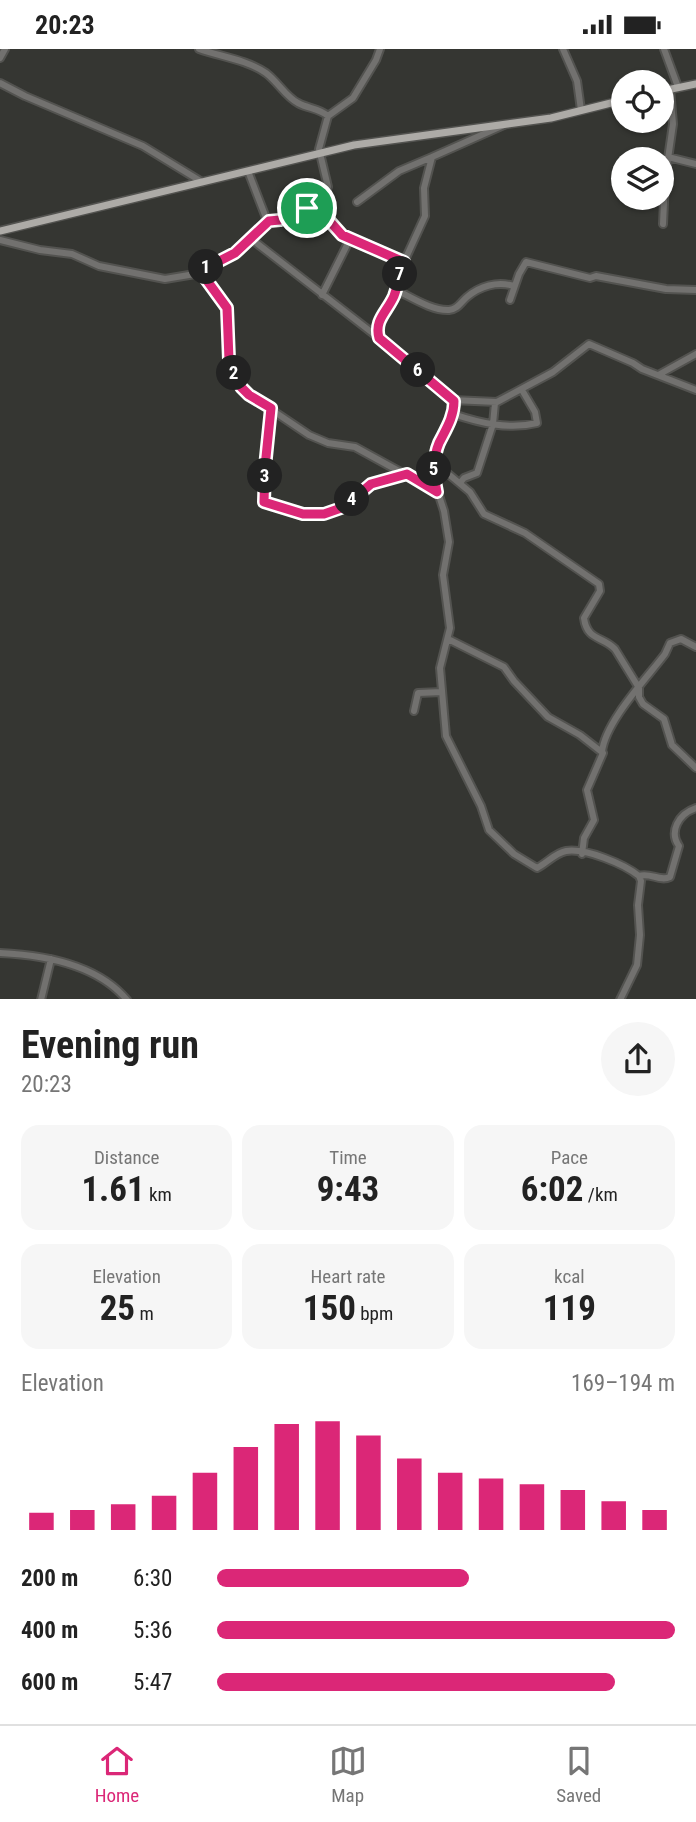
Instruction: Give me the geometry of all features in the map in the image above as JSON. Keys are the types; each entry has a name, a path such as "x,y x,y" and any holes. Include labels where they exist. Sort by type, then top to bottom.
{"main road":[{"path":"674,88 696,85"},
{"path":"0,231 319,153 394,138 551,118 611,103"}],"street":[{"path":"0,58 5,49"},
{"path":"199,49 237,59 261,70 295,101 328,116"},
{"path":"0,240 40,250 72,254 99,266 159,278 200,271 235,253 269,221 280,220 307,208 323,195 328,187 319,153 328,116 344,107 357,93 380,49"},
{"path":"563,49 577,81 581,110"},
{"path":"664,49 667,70"},
{"path":"0,83 143,146 202,182"},
{"path":"357,202 399,171 475,140 505,124"},
{"path":"379,338 377,324 396,290 404,262 425,216 424,188 432,157"},
{"path":"674,158 696,164"},
{"path":"248,171 269,221"},
{"path":"307,208 321,214 350,239 404,262"},
{"path":"663,224 664,210"},
{"path":"250,238 379,338 455,404 435,459 434,480 448,531 449,551 443,568 450,628 440,669 448,742 481,806 489,830 514,854 537,868 567,851 606,857 639,876 666,879 670,877 679,846 674,840 674,829 684,815 696,808"},
{"path":"322,295 350,239"},
{"path":"510,300 523,264 528,262 590,278 596,276 666,289 696,290"},
{"path":"200,271 227,308 229,360 241,387 249,395 309,435 328,443 355,447 437,492"},
{"path":"396,290 446,310 459,306 468,296 487,286 503,283 514,286"},
{"path":"452,400 495,403 566,364 589,344 696,390"},
{"path":"660,374 696,354"},
{"path":"453,414 493,424 520,426 538,422 522,390"},
{"path":"460,483 464,478 477,473 493,424 495,403"},
{"path":"271,408 265,467 265,503 303,514 324,514 344,507 371,484 407,474"},
{"path":"435,459 470,492 484,514 525,533 599,584 601,589 586,613 585,623 594,638 615,649 639,688 639,697 643,704 667,722 672,745 696,768"},
{"path":"448,639 504,667 548,717 602,752"},
{"path":"582,854 583,838 594,820 587,790 604,755 603,742 609,727 673,641 681,639 696,647"},
{"path":"414,711 418,693 442,692"},
{"path":"620,999 637,965 640,935 639,876"},
{"path":"0,953 30,954 93,974 110,982 127,999"},
{"path":"41,999 51,960"}],"route":[{"path":"307,208 325,216 342,235 404,262 393,298 376,330 379,338 454,401 453,414 437,448 434,480 437,492 407,474 371,484 344,507 324,514 303,514 264,502 271,408 241,387 229,360 227,308 200,271 235,253 269,221 280,220 307,208"}]}
